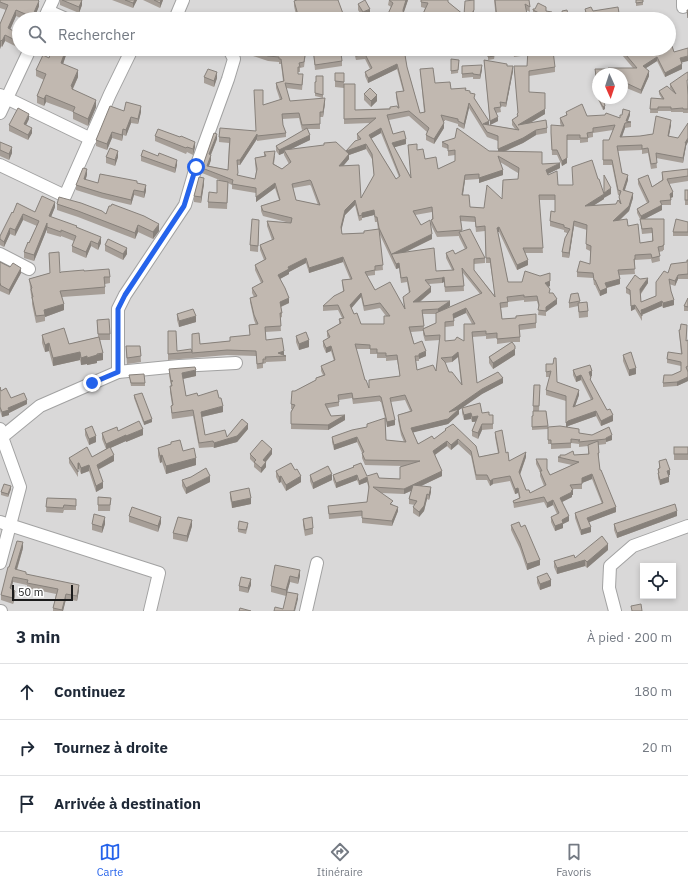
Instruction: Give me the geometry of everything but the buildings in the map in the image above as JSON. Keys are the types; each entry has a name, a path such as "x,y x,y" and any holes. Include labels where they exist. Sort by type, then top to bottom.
{"street":[{"path":"178,12 183,0"},
{"path":"0,113 3,97 26,56"},
{"path":"0,165 65,196 110,94 129,56"},
{"path":"118,372 118,309 125,295 184,206 196,167 228,79 234,59 232,56"},
{"path":"3,97 91,139"},
{"path":"0,254 29,268"},
{"path":"0,563 5,524 20,487 1,434 40,406 118,372 178,366 236,363"},
{"path":"5,524 159,573 150,611"},
{"path":"615,611 609,588 610,566 633,546 688,526"},
{"path":"306,611 317,563"}],"shaded area":[{"path":"0,0 688,0 688,611 0,611"}],"route":[{"path":"92,383 118,372 118,309 125,295 184,206 196,167"}]}
